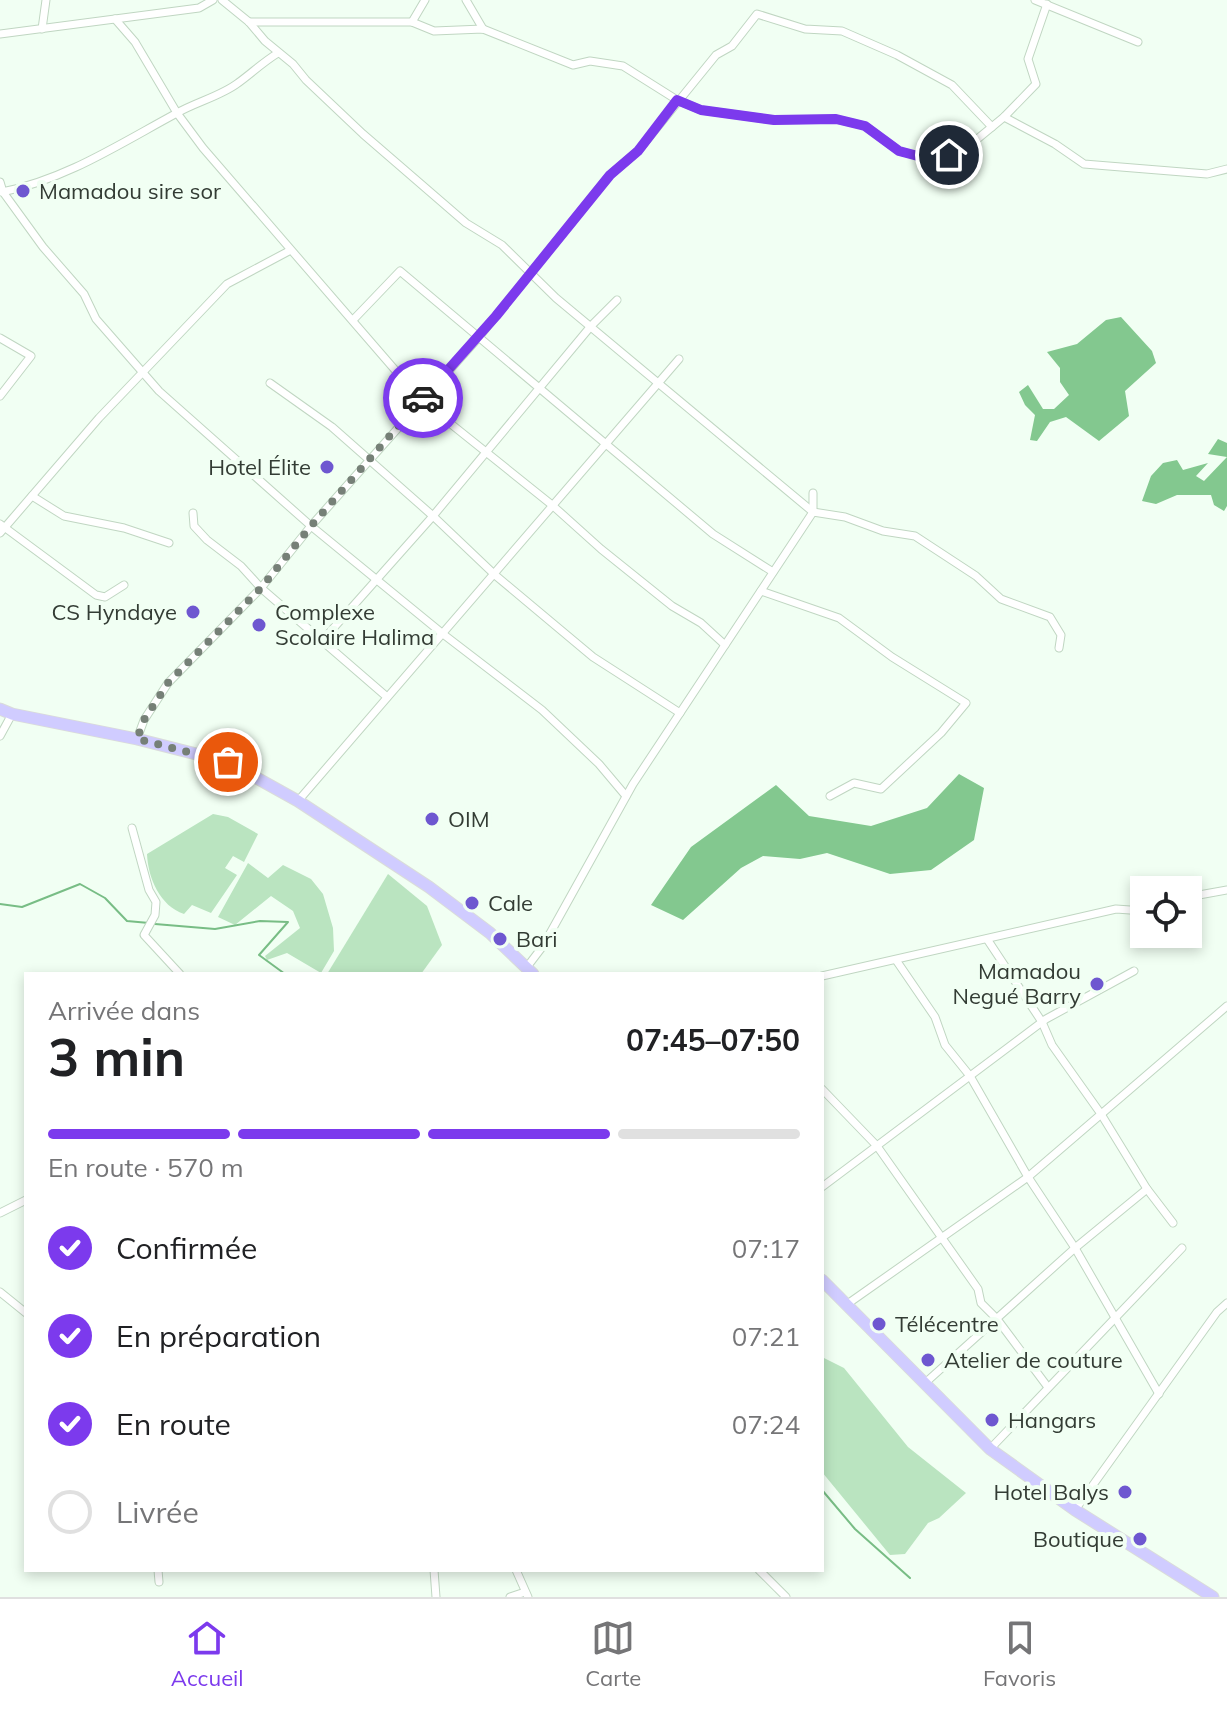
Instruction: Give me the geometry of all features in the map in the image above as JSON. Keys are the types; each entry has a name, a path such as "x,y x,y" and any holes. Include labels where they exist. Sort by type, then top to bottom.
{"highway":[{"path":"6,711 228,762 298,801 460,909 530,971"},
{"path":"824,1282 990,1449 1075,1510 1213,1597"}],"street":[{"path":"42,29 46,0"},
{"path":"0,34 199,8 213,0"},
{"path":"222,0 249,22 363,134 466,223 502,245 591,326 813,512 845,517 883,531 915,536 976,576 1001,599 1050,617 1061,635 1059,648"},
{"path":"412,22 425,0"},
{"path":"466,0 483,29"},
{"path":"1035,0 1138,42"},
{"path":"249,22 412,22 434,31 483,29 573,65 590,61 623,66 677,100 701,110 774,120 836,119 850,122 865,126 899,151 933,160 964,150 1004,117 1036,84 1028,59 1047,4"},
{"path":"137,739 144,720 168,683 261,588 311,526 479,337 602,184 638,151 716,55 732,46 757,14 805,29 842,31 897,55 952,85 992,127"},
{"path":"115,19 135,42 177,113 289,251 421,400 552,505 612,558 672,606 701,623 725,645"},
{"path":"2,192 32,187 128,141 237,84 259,64 278,53"},
{"path":"1004,117 1055,144 1084,164 1207,174 1227,169"},
{"path":"0,182 2,192 43,247 84,294 96,319 188,418 311,526 542,710 599,764 626,796"},
{"path":"124,585 105,597 96,595 1,528 99,418 227,284 289,251"},
{"path":"353,320 400,271 713,534 773,572"},
{"path":"322,641 433,516 591,326 617,300"},
{"path":"0,338 31,356 0,396"},
{"path":"298,801 679,359"},
{"path":"270,383 332,427 495,575 593,657 680,713"},
{"path":"530,971 626,796 813,512 813,493"},
{"path":"32,496 64,516 124,528 169,543"},
{"path":"193,513 194,526 199,532 387,697"},
{"path":"761,591 839,618 892,657 966,703 941,733 881,789 854,783 830,796"},
{"path":"0,736 6,711"},
{"path":"132,828 149,890 156,902 155,915 144,931 146,939 178,972"},
{"path":"1202,894 1227,890"},
{"path":"824,976 1116,909 1130,910"},
{"path":"987,939 1042,1022 1052,1045 1173,1223"},
{"path":"896,960 935,1017 945,1045 970,1076 1028,1177 1075,1248 1159,1394"},
{"path":"824,1186 1042,1022 1134,971"},
{"path":"846,1305 1028,1177 1227,1006"},
{"path":"824,1091 877,1146 978,1289 981,1303 997,1319 1047,1386"},
{"path":"924,1384 1075,1248 1147,1189"},
{"path":"0,1213 24,1201"},
{"path":"990,1449 1182,1248"},
{"path":"0,1292 24,1311"},
{"path":"1075,1510 1217,1312 1227,1303"},
{"path":"158,1572 159,1582"},
{"path":"434,1572 436,1597"},
{"path":"510,1597 527,1594 517,1572"},
{"path":"761,1572 786,1597"}],"green space":[{"path":"1121,317 1152,351 1156,363 1125,391 1129,416 1099,441 1066,417 1050,422 1037,441 1030,440 1035,415 1025,405 1019,392 1028,385 1043,409 1054,409 1069,395 1060,382 1060,368 1047,352 1077,344 1106,320"},
{"path":"1218,439 1227,443 1227,457 1208,454"},
{"path":"1227,457 1227,506 1224,511 1214,505 1211,495 1177,495 1156,504 1142,501 1151,476 1163,463 1177,460 1183,470 1208,463 1196,476 1204,481"},
{"path":"959,774 984,788 974,840 931,870 890,874 827,853 800,859 763,856 741,868 683,920 651,905 691,847 776,785 809,816 871,826 927,808"},
{"path":"213,814 228,817 258,834 244,862 233,856 225,868 237,875 211,913 192,905 184,914 168,905 157,890 147,854"},
{"path":"248,863 268,878 283,865 311,879 323,894 333,928 334,951 322,972 287,953 267,960 265,956 300,928 293,911 271,896 235,925 218,917"},
{"path":"388,874 427,906 442,945 422,972 328,972"},
{"path":"824,1358 844,1368 908,1447 966,1493 939,1518 928,1523 905,1554 890,1555 824,1474"}],"waterway":[{"path":"0,904 22,907 80,884 105,898 127,921 149,923"},
{"path":"155,924 215,929 260,921 288,922 259,955 282,972"},
{"path":"824,1492 855,1529 910,1578"}],"way so far":[{"path":"228,762 137,739 144,720 168,683 261,588 423,398"}],"place":[{"name":"Mamadou sire sor","path":"23,191"},
{"name":"Hotel Élite","path":"327,467"},
{"name":"CS Hyndaye","path":"193,612"},
{"name":"Complexe Scolaire Halima","path":"259,625"},
{"name":"OIM","path":"432,819"},
{"name":"Cale","path":"472,903"},
{"name":"Bari","path":"500,939"},
{"name":"Mamadou Negué Barry","path":"1097,984"},
{"name":"Télécentre","path":"879,1324"},
{"name":"Atelier de couture","path":"928,1360"},
{"name":"Hangars","path":"992,1420"},
{"name":"Hotel Balys","path":"1125,1492"},
{"name":"Boutique","path":"1140,1539"}],"route":[{"path":"423,398 532,274 610,175 638,151 677,100 701,110 774,120 836,119 865,126 899,151 933,160 949,155"}]}
